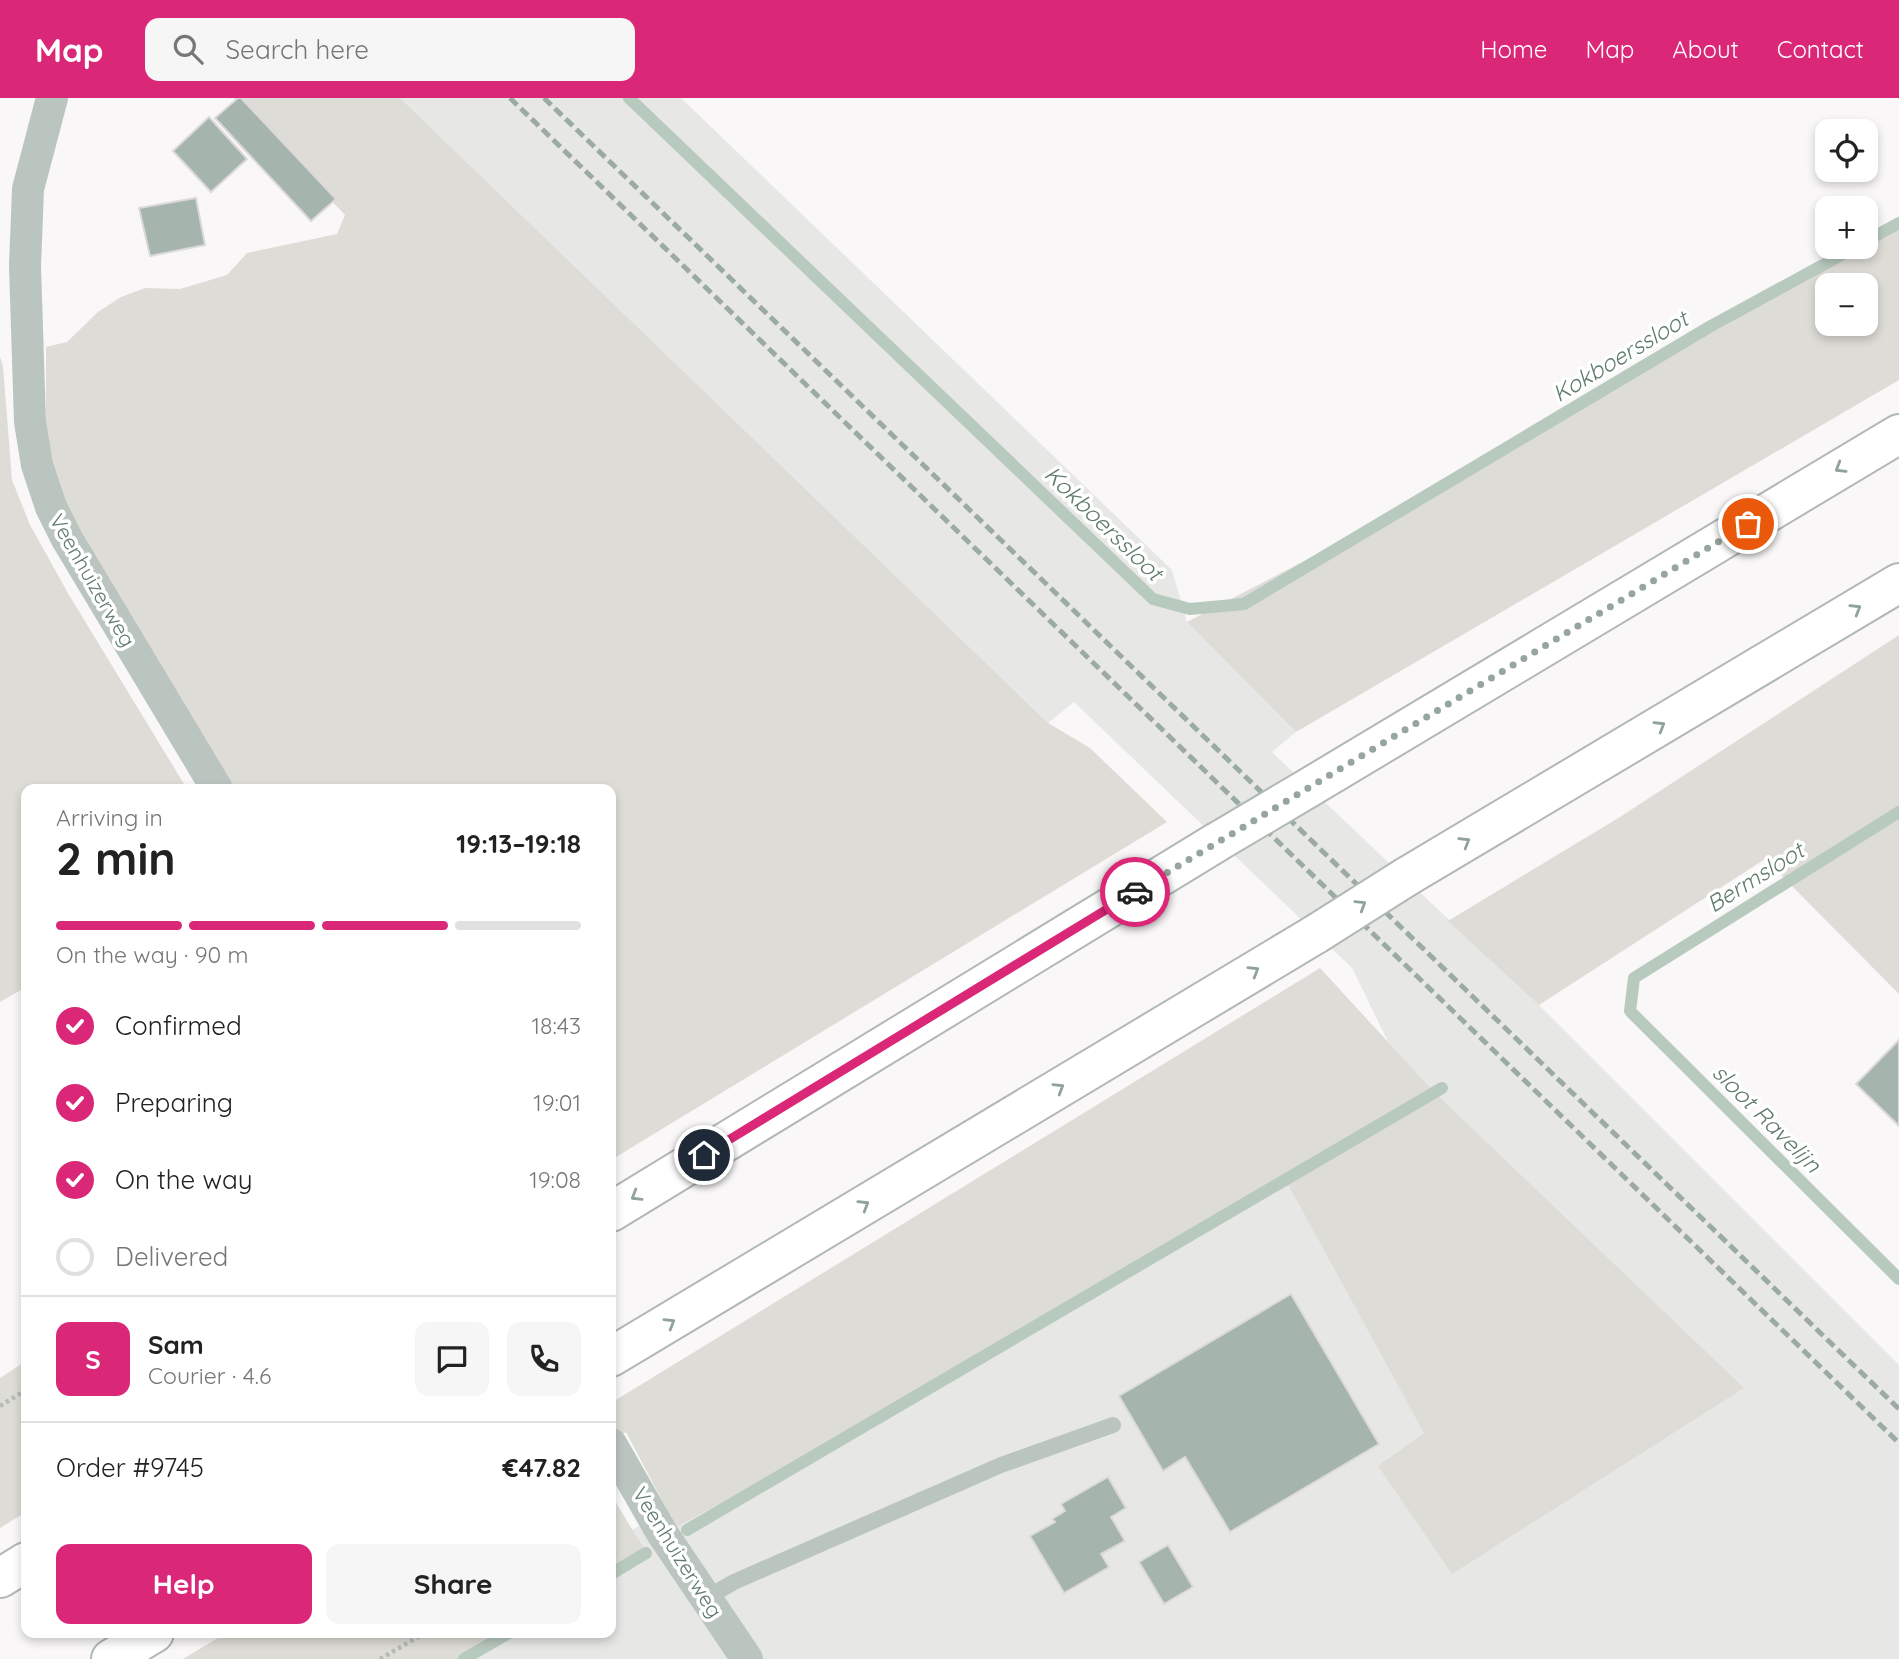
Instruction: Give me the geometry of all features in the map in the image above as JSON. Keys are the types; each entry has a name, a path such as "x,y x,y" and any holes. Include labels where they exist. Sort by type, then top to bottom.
{"highway":[{"path":"616,1209 1217,842 1899,433"},
{"path":"616,1354 1899,583"},
{"path":"0,1578 21,1565"},
{"path":"111,1659 146,1638"}],"street":[{"name":"Veenhuizerweg","path":"52,98 28,188 13,268 37,465 51,507 214,784"},
{"name":"Veenhuizerweg","path":"616,1453 662,1533 747,1659"}],"lane":[{"path":"706,1598 734,1582 1001,1465 1114,1425"}],"path":[{"path":"0,1406 21,1393"},
{"path":"380,1659 416,1638"}],"shaded area":[{"path":"234,98 400,98 1048,723 1090,748 1167,822 616,1157 616,784 232,784 74,523 57,484 46,431 46,347 67,342 98,312 121,297 145,288 180,289 227,275 247,253 337,234 345,215"},
{"path":"400,98 681,98 1172,570 1187,622 1296,732 1272,752 1539,1005 1899,1365 1899,1659 421,1659 456,1638 616,1638 616,1540 1399,1064 1352,968 1074,702 1048,723"},
{"path":"1899,227 1899,380 1296,732 1187,622 1467,476 1653,365 1815,274 1815,336 1878,336 1878,273 1817,273 1842,259 1878,259 1878,239"},
{"path":"0,357 3,366 12,480 30,525 69,595 184,784 21,784 21,990 0,1002"},
{"path":"1899,635 1899,994 1765,859 1539,1005 1448,921 1620,817"},
{"path":"1320,968 1434,1092 1744,1388 1452,1574 1378,1466 1424,1433 1284,1177 811,1455 676,1527 626,1432 616,1437 616,1400"},
{"path":"21,1364 21,1515 0,1528 0,1378"},
{"path":"616,1503 645,1550 616,1567"},
{"path":"218,1638 494,1638 458,1659 183,1659"}],"building":[{"path":"241,98 336,199 311,221 215,118"},
{"path":"209,117 247,159 211,192 173,151"},
{"path":"196,198 205,245 150,256 139,208"},
{"path":"1899,1040 1899,1126 1856,1084"},
{"path":"1291,1294 1379,1444 1230,1532 1185,1457 1163,1471 1119,1396"},
{"path":"1108,1477 1126,1508 1111,1517 1125,1541 1101,1554 1109,1567 1064,1593 1030,1536 1055,1522 1052,1519 1065,1511 1061,1504"},
{"path":"1168,1545 1193,1587 1164,1604 1139,1562"}],"waterway":[{"name":"Kokboerssloot","path":"629,98 1153,599 1190,609 1244,604 1711,326 1834,259"},
{"name":"Kokboerssloot","path":"1878,234 1899,223"},
{"name":"sloot Ravelijn","path":"1899,812 1634,978 1630,1011 1899,1279"},
{"path":"687,1530 1442,1088"},
{"path":"616,1571 646,1553"},
{"path":"464,1659 500,1638"}],"railway":[{"path":"510,98 1899,1443"},
{"path":"544,98 1899,1409"}],"way so far":[{"path":"1135,892 1748,524"}],"route":[{"path":"704,1155 1135,892"}],"water label":[{"name":"Bermsloot","path":"1755,877"}]}
